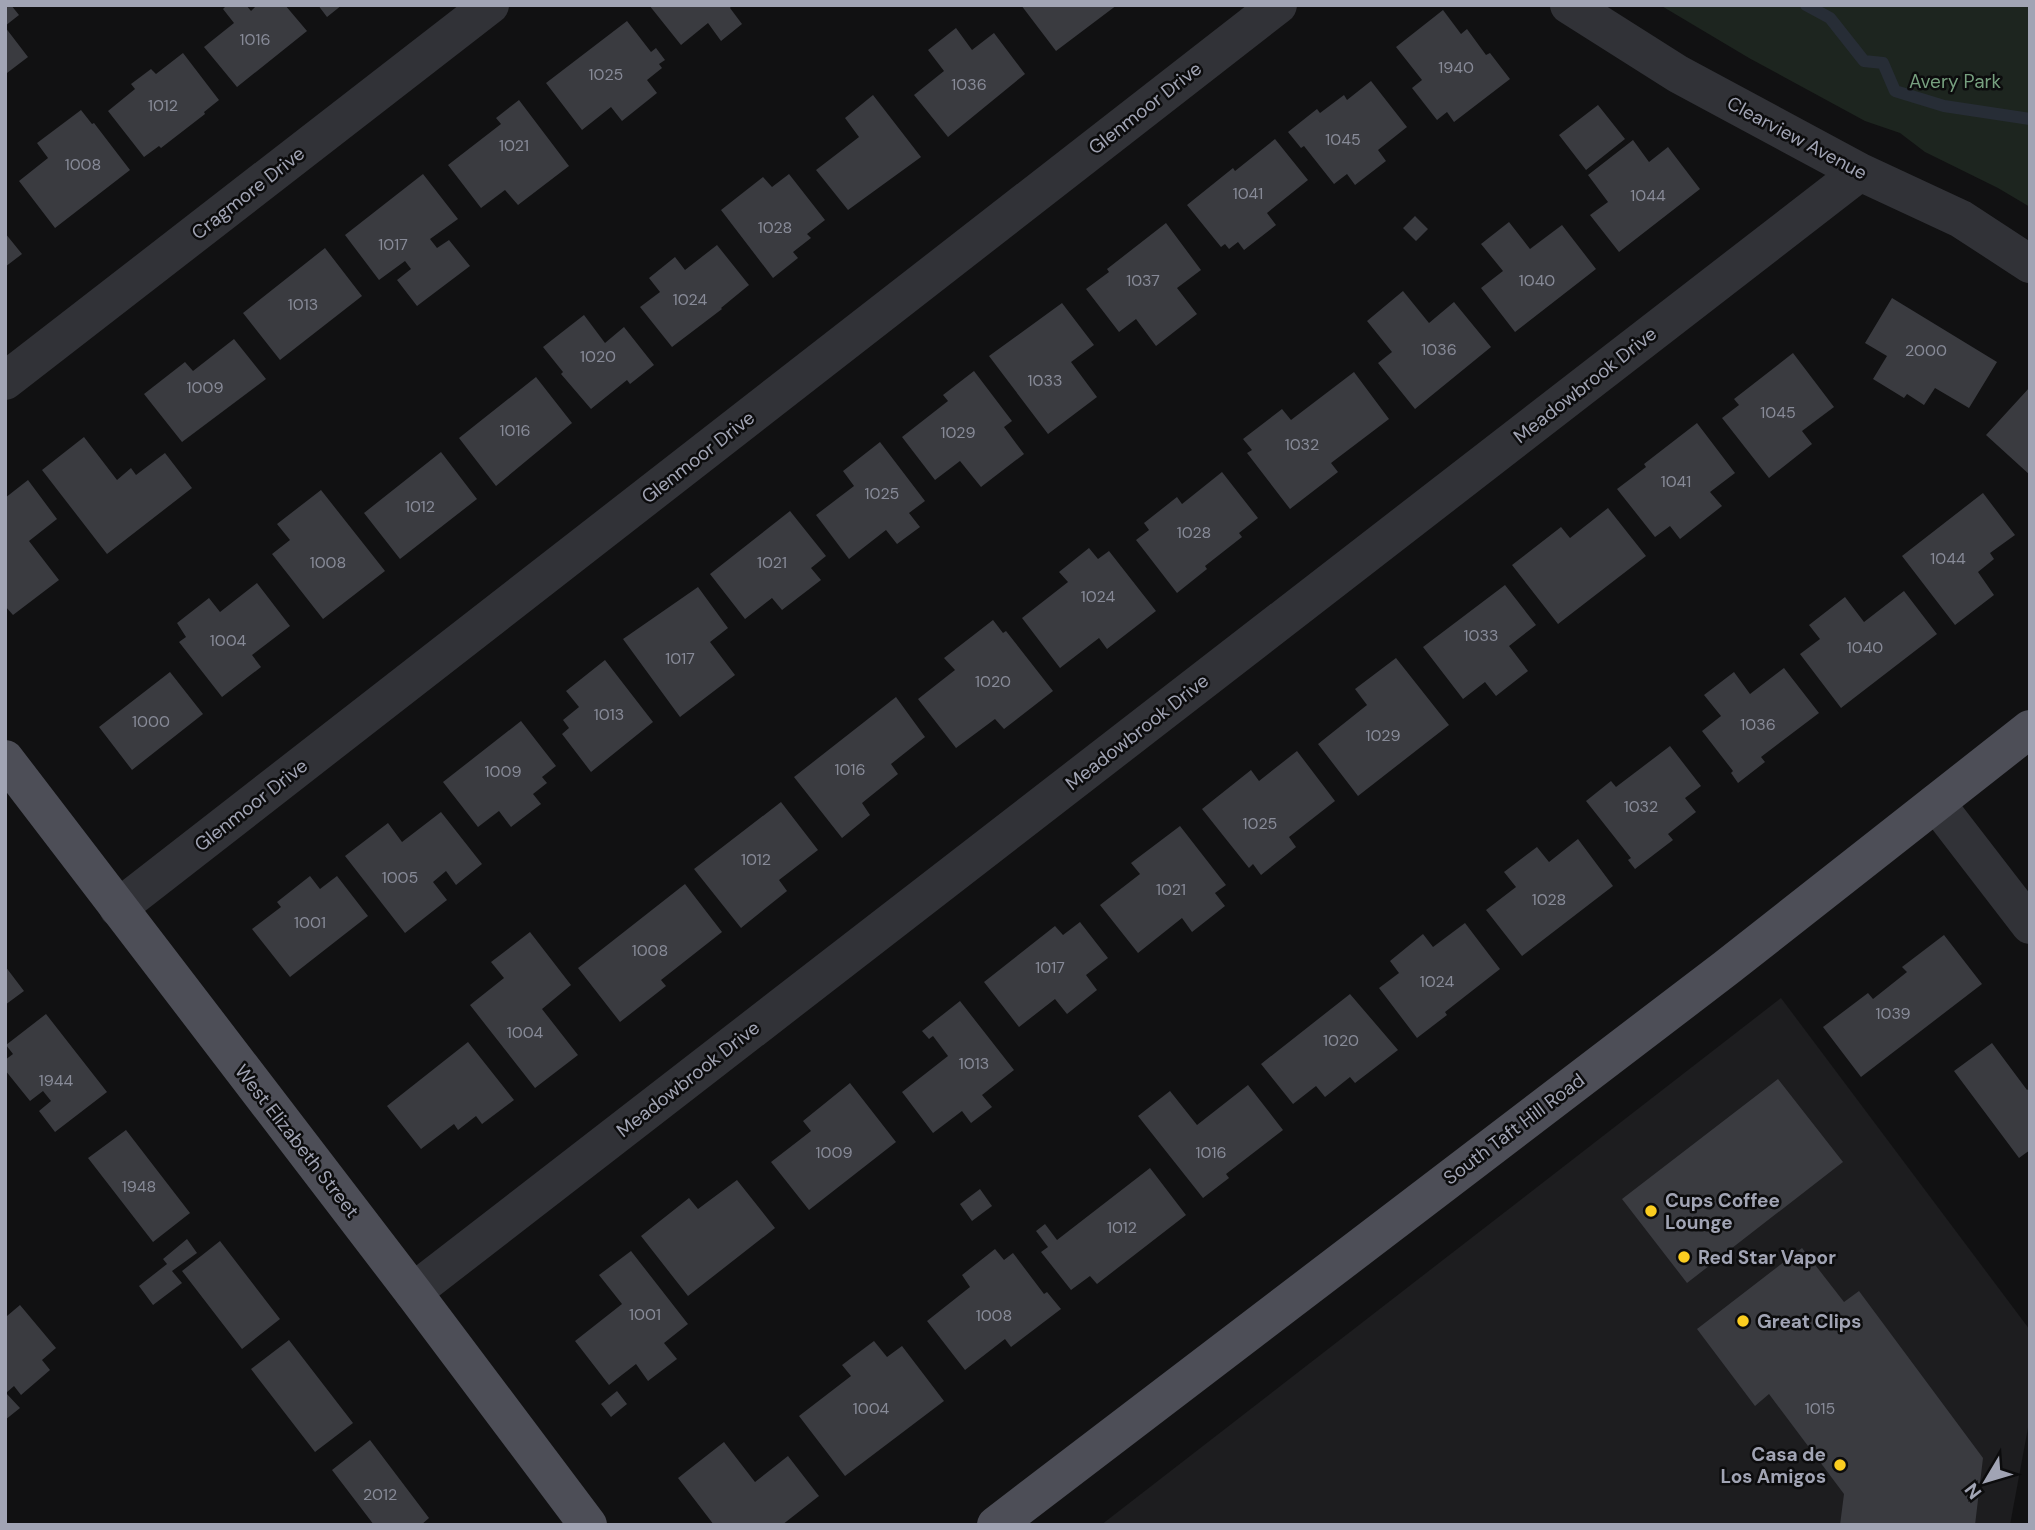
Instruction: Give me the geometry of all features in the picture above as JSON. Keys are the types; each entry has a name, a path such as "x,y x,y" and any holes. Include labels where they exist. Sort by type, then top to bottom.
{"main road":[{"name":"South Taft Hill Road","path":"996,1525 1726,968 2030,729"},
{"name":"West Elizabeth Street","path":"5,758 588,1525"}],"street":[{"name":"Cragmore Drive","path":"5,381 490,5"},
{"name":"Glenmoor Drive","path":"118,908 1278,5"},
{"name":"Clearview Avenue","path":"1569,5 1678,74 1860,172 1961,219 2030,264"},
{"name":"Meadowbrook Drive","path":"413,1292 1860,172"},
{"path":"1936,803 2030,925"}],"shaded area":[{"path":"1781,998 2030,1330 2030,1417 2010,1525 1101,1525"}],"green space":[{"name":"Avery Park","path":"1660,5 2030,5 2030,207 1925,152 1900,133 1865,121 1749,58"}],"building":[{"path":"5,5 11,5 19,15 5,26"},
{"path":"227,5 246,5 251,11 257,5 285,5 307,31 237,87 204,47 234,23 223,9"},
{"path":"318,5 342,5 327,17"},
{"path":"649,5 732,5 730,8 742,24 721,41 708,23 681,45"},
{"path":"1021,5 1117,5 1056,51"},
{"path":"1443,10 1461,34 1467,29 1486,55 1490,53 1510,79 1454,122 1447,112 1437,120 1412,88 1422,80 1396,47"},
{"path":"627,21 651,52 656,48 665,60 659,64 662,68 647,80 657,93 622,121 611,107 582,130 546,83"},
{"path":"5,27 28,57 7,73 5,71"},
{"path":"956,28 972,50 994,33 1025,74 948,137 914,95 944,71 928,50"},
{"path":"183,53 219,100 161,148 159,146 144,157 108,111 135,89 131,84 151,69 156,74"},
{"path":"1371,81 1407,127 1378,150 1386,161 1355,185 1347,174 1334,184 1304,146 1301,148 1288,132 1317,109 1320,113 1344,95 1347,100"},
{"path":"873,95 921,157 848,210 816,170 859,137 845,118"},
{"path":"519,100 569,166 518,205 505,190 481,208 448,165 501,124 496,118"},
{"path":"1598,105 1625,139 1586,170 1559,135"},
{"path":"81,110 130,170 55,228 19,181 48,158 37,143"},
{"path":"1275,139 1308,180 1267,213 1276,225 1244,250 1238,242 1229,249 1225,244 1221,247 1187,205"},
{"path":"1633,140 1649,162 1668,147 1700,189 1619,252 1590,215 1608,202 1588,175"},
{"path":"423,174 458,219 430,239 437,248 449,240 470,266 417,306 397,280 411,269 405,261 379,280 345,235"},
{"path":"789,174 825,220 807,234 811,238 793,252 798,258 773,278 721,210 763,177 772,187"},
{"path":"1415,216 1428,229 1416,241 1403,228"},
{"path":"1509,222 1530,249 1562,225 1596,269 1515,332 1481,288 1503,271 1481,244"},
{"path":"1166,223 1201,270 1177,288 1197,314 1156,346 1136,319 1119,332 1086,289"},
{"path":"5,233 22,254 5,267"},
{"path":"717,245 749,285 672,347 640,307 660,292 649,278 675,257 685,270"},
{"path":"325,248 362,296 280,360 243,313"},
{"path":"1403,291 1429,323 1454,302 1491,347 1415,409 1378,363 1392,352 1367,321"},
{"path":"1892,298 1997,362 1969,408 1935,388 1924,405 1907,394 1904,398 1873,379 1887,356 1865,343"},
{"path":"1062,303 1094,345 1071,362 1097,397 1048,434 989,356"},
{"path":"584,315 605,343 624,327 654,365 630,384 627,380 591,409 561,374 563,372 543,347"},
{"path":"234,339 266,379 182,442 144,394 185,362 193,371"},
{"path":"1793,353 1834,407 1802,431 1812,444 1769,478 1722,418 1739,405 1734,399"},
{"path":"974,371 1012,421 1004,427 1024,454 981,487 960,461 935,480 902,437 948,401 943,395"},
{"path":"1354,372 1389,419 1331,463 1338,472 1290,509 1247,453 1252,450 1243,439 1282,409 1291,420"},
{"path":"536,377 572,423 496,486 459,438"},
{"path":"2030,387 2030,475 1986,435"},
{"path":"1697,423 1735,473 1710,492 1722,506 1680,539 1670,526 1655,537 1617,489 1646,467 1644,464"},
{"path":"84,437 117,480 131,468 136,475 165,453 192,488 107,554 42,470"},
{"path":"880,442 925,501 909,513 920,527 897,544 886,530 849,559 816,515 854,486 843,471"},
{"path":"441,452 477,499 400,559 364,513"},
{"path":"1222,472 1258,518 1239,533 1242,537 1205,566 1207,569 1177,593 1136,540 1149,530 1144,523 1177,497 1182,504"},
{"path":"28,480 57,519 29,541 59,580 13,615 5,606 5,498"},
{"path":"321,490 385,571 323,619 272,554 290,540 277,524"},
{"path":"1983,493 2015,535 1990,553 1994,559 1978,572 1994,595 1955,625 1902,556"},
{"path":"1608,508 1646,556 1558,624 1512,565 1561,527 1570,538"},
{"path":"790,511 826,556 811,568 821,580 782,610 772,598 745,619 710,574"},
{"path":"1089,548 1098,559 1109,551 1156,611 1107,649 1099,638 1060,668 1022,618 1068,582 1059,572"},
{"path":"257,583 290,626 252,655 261,667 222,697 179,642 186,637 177,623 209,598 220,612"},
{"path":"1505,585 1536,625 1509,646 1528,671 1496,696 1485,682 1463,699 1423,647"},
{"path":"698,587 728,628 710,642 735,675 680,717 623,639"},
{"path":"1904,591 1937,634 1841,708 1800,654 1820,639 1809,625 1845,597 1864,622"},
{"path":"993,620 1003,633 1006,631 1053,691 1004,729 995,719 956,748 918,699 955,670 944,658"},
{"path":"1396,658 1449,725 1358,796 1318,744 1367,705 1355,689"},
{"path":"605,660 653,722 591,772 562,734 569,728 563,720 579,707 566,691"},
{"path":"1784,668 1819,713 1761,757 1765,762 1738,783 1731,773 1733,771 1702,731 1721,716 1704,695 1734,672 1750,694"},
{"path":"170,672 203,714 132,770 99,727"},
{"path":"896,697 925,737 891,764 898,774 862,803 870,815 842,838 794,777"},
{"path":"521,721 556,766 542,777 547,783 533,794 541,804 511,827 499,811 478,827 443,782"},
{"path":"1670,746 1701,786 1685,798 1696,812 1668,834 1673,840 1635,869 1628,860 1631,858 1586,801 1611,781 1616,787"},
{"path":"1297,751 1335,801 1289,837 1296,847 1261,875 1253,864 1249,868 1202,809 1251,770 1259,781"},
{"path":"781,802 818,850 779,880 787,891 741,928 694,869"},
{"path":"441,812 482,864 456,885 446,871 433,882 447,900 405,933 345,856 388,823 402,842"},
{"path":"1180,826 1226,885 1215,893 1225,906 1192,932 1182,918 1138,953 1100,905 1140,874 1131,863"},
{"path":"1578,839 1613,886 1522,956 1486,910 1516,887 1504,872 1537,847 1549,862"},
{"path":"310,876 320,889 337,876 368,916 290,977 252,929 281,907 277,902"},
{"path":"685,884 722,932 661,980 666,986 620,1022 578,968"},
{"path":"1080,922 1108,958 1086,975 1097,990 1067,1014 1055,999 1019,1027 984,982 1055,926 1063,935"},
{"path":"1465,923 1500,969 1417,1038 1379,988 1399,973 1390,961 1423,934 1433,947"},
{"path":"530,932 571,985 542,1009 578,1055 535,1088 470,1005 504,978 491,962"},
{"path":"1944,935 1982,984 1861,1077 1823,1027 1868,993 1873,999 1907,972 1902,967"},
{"path":"5,966 24,991 5,1005"},
{"path":"1350,994 1398,1050 1355,1083 1350,1077 1325,1097 1316,1086 1293,1104 1261,1064"},
{"path":"960,1001 1014,1070 982,1095 992,1107 971,1123 962,1111 933,1133 902,1092 948,1056 933,1036 929,1039 922,1031"},
{"path":"46,1014 107,1092 55,1132 39,1111 51,1101 43,1091 30,1101 5,1070 5,1060 13,1054 6,1045"},
{"path":"468,1042 514,1100 482,1124 476,1116 458,1130 454,1124 421,1149 387,1106"},
{"path":"1992,1043 2027,1090 2030,1088 2030,1150 2019,1158 1954,1071"},
{"path":"1778,1079 1843,1162 1687,1283 1622,1199"},
{"path":"850,1083 896,1142 809,1210 771,1162 811,1131 803,1121"},
{"path":"1248,1085 1283,1130 1226,1174 1229,1178 1203,1198 1138,1116 1170,1091 1197,1125"},
{"path":"126,1130 190,1213 153,1242 88,1158"},
{"path":"1150,1168 1186,1215 1097,1284 1090,1276 1071,1290 1041,1252 1048,1247 1036,1231 1045,1224 1057,1240"},
{"path":"737,1180 775,1228 688,1296 641,1236 689,1198 698,1209"},
{"path":"980,1189 992,1206 972,1221 960,1204"},
{"path":"187,1239 197,1253 172,1271 182,1283 153,1305 139,1286 167,1264 163,1259"},
{"path":"220,1241 280,1319 242,1349 182,1271"},
{"path":"1802,1248 1844,1302 1859,1291 1983,1458 1975,1525 1840,1525 1844,1494 1769,1394 1755,1406 1697,1329"},
{"path":"995,1249 1004,1260 1013,1253 1044,1294 1047,1292 1061,1309 1011,1347 1005,1339 965,1370 927,1321 970,1287 962,1275"},
{"path":"631,1251 688,1324 664,1343 677,1359 648,1381 636,1364 609,1385 575,1341 622,1304 599,1275"},
{"path":"20,1305 56,1348 42,1360 50,1370 21,1395 14,1386 6,1393 20,1408 5,1420 5,1315"},
{"path":"289,1340 353,1423 315,1452 251,1369"},
{"path":"874,1341 887,1357 902,1346 944,1401 845,1476 799,1416 851,1376 842,1365"},
{"path":"617,1391 627,1404 611,1417 601,1404"},
{"path":"370,1440 429,1518 421,1525 374,1525 332,1470"},
{"path":"724,1442 755,1482 788,1456 819,1496 782,1525 714,1525 678,1478"}],"waterway":[{"path":"1806,5 1830,18 1864,61 1883,63 1895,91 1944,106 2030,119"}],"place":[{"name":"Cups Coffee Lounge","path":"1651,1211"},
{"name":"Red Star Vapor","path":"1684,1257"},
{"name":"Great Clips","path":"1743,1321"},
{"name":"Casa de Los Amigos","path":"1840,1465"}]}
